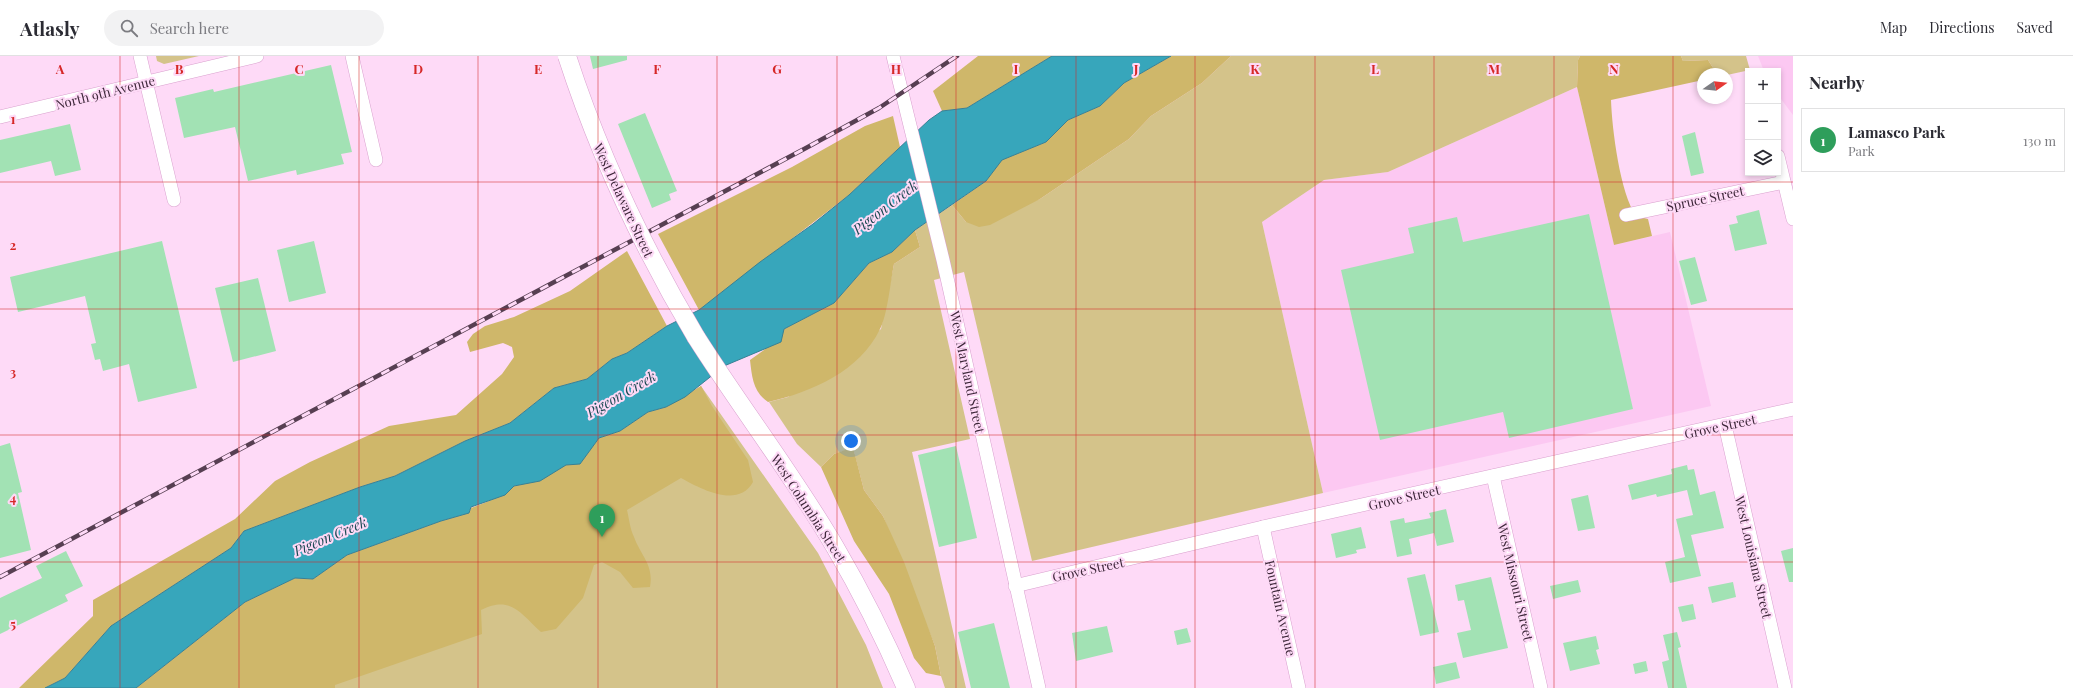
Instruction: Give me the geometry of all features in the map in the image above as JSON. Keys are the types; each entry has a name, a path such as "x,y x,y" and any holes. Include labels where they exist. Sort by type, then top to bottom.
{"main road":[{"name":"West Delaware Street","path":"567,56 591,127 635,227 696,337"},
{"name":"West Columbia Street","path":"696,337 784,468 862,592 906,688"}],"street":[{"path":"140,56 174,200"},
{"name":"North 9th Avenue","path":"0,117 257,56"},
{"path":"352,56 376,160"},
{"name":"West Maryland Street","path":"893,56 943,260 1039,688"},
{"path":"1781,169 1793,219"},
{"name":"Spruce Street","path":"1626,215 1784,182"},
{"name":"Grove Street","path":"1015,586 1262,527 1793,409"},
{"name":"West Louisiana Street","path":"1725,425 1785,687"},
{"name":"West Missouri Street","path":"1493,476 1541,688"},
{"name":"Fountain Avenue","path":"1262,527 1299,688"}],"shaded area":[{"path":"156,56 199,56 164,64 157,61"},
{"path":"978,56 1052,56 967,108 942,111 933,91"},
{"path":"1171,56 1231,56 1202,83 1151,116 1129,139 1040,199 990,225 979,227 966,222 952,205 986,181 1001,160 1046,142 1068,120 1100,106 1124,83"},
{"path":"1231,56 1580,56 1578,60 1577,87 1388,172 1324,180 1262,222 1323,493 1032,561 964,272 934,280 970,439 912,452 966,688 945,688 935,646 883,516 864,490 853,448 834,454 821,467 797,444 769,402 788,397 881,329 894,264 920,247 915,230 952,205 966,222 1040,199 1129,139 1151,116 1202,83"},
{"path":"1580,56 1681,56 1683,61 1708,60 1713,68 1697,68 1697,81 1611,100 1615,143 1625,192 1630,206 1636,216 1648,219 1652,236 1614,245 1577,87 1578,60"},
{"path":"1681,56 1746,56 1749,68 1745,68 1745,71 1733,74 1733,68 1713,68 1708,60 1683,61"},
{"path":"1758,56 1793,56 1793,115 1781,99 1781,68 1763,68"},
{"path":"1577,87 1614,245 1670,232 1711,406 1323,493 1262,222 1324,180 1388,172"},
{"path":"893,116 900,147 849,195 699,310 658,234 792,167 865,126"},
{"path":"915,230 920,247 894,264 887,307 880,329 871,344 860,357 833,378 818,386 785,398 768,402 763,398 759,394 754,384 750,360 764,350 784,329 834,303 869,263 892,252"},
{"path":"627,251 667,326 627,353 612,359 587,379 554,388 510,423 465,441 395,476 360,487 244,531 231,548 111,626 65,678 45,688 19,688 93,616 93,600 235,519 275,481 310,462 389,426 456,415 502,374 514,357 512,347 503,343 470,352 467,342 473,334 485,326 514,317 570,291"},
{"path":"701,386 818,553 866,645 883,688 136,688 685,397"},
{"path":"701,386 712,406 748,460 753,482 746,490 729,496 709,491 681,478 627,510 633,534 649,567 651,579 650,587 633,588 620,572 602,562 594,565 583,598 556,629 541,632 514,608 508,605 500,604 491,606 481,610 482,634 335,685 335,688 136,688 245,602 295,578 313,579 347,555 441,521 469,513 471,508 505,495 514,486 540,481 566,465 580,464 599,438 620,431 648,412 666,407"},
{"path":"853,447 864,490 883,516 904,562 935,646 941,676 926,673 914,658 889,594 854,541 821,467 834,454"}],"water":[{"name":"Pigeon Creek","path":"1052,56 1171,56 1124,83 1100,106 1068,120 1046,142 1002,160 986,181 915,230 892,252 869,263 834,303 784,329 781,342 724,366 685,397 666,407 648,412 620,431 599,438 580,464 566,465 540,481 514,486 505,495 471,507 469,513 441,521 347,555 313,579 295,578 245,602 136,688 45,688 65,678 111,626 231,548 244,531 360,487 395,476 465,441 510,423 554,388 587,379 612,359 627,353 667,326 699,310 849,195 929,120 942,111 967,108"}],"building":[{"path":"590,56 627,56 627,60 593,69"},
{"path":"331,65 352,152 341,154 344,164 297,175 296,170 248,181 235,127 184,138 175,98 213,89 214,92"},
{"path":"645,113 677,191 669,194 671,200 652,208 618,124"},
{"path":"70,124 81,170 55,176 51,161 0,173 0,140"},
{"path":"1695,132 1704,173 1691,176 1682,136"},
{"path":"1759,210 1767,244 1735,251 1729,225 1738,223 1736,216"},
{"path":"1589,214 1633,409 1509,438 1503,412 1380,440 1341,270 1414,253 1408,228 1457,217 1463,242"},
{"path":"162,241 197,388 138,402 129,364 103,371 100,359 95,360 91,344 96,343 85,296 18,312 10,277"},
{"path":"314,241 326,293 289,302 277,250"},
{"path":"1695,257 1707,301 1691,305 1679,261"},
{"path":"258,278 276,351 233,362 215,288"},
{"path":"10,443 22,492 18,493 31,550 0,558 0,446"},
{"path":"956,446 977,538 939,547 918,455"},
{"path":"1687,465 1688,470 1694,469 1700,495 1715,491 1724,528 1691,535 1701,576 1670,583 1665,562 1685,557 1676,519 1693,515 1687,490 1657,497 1656,494 1632,500 1628,485 1672,474 1671,469"},
{"path":"1588,495 1595,528 1578,531 1571,499"},
{"path":"1446,509 1454,542 1437,546 1434,533 1409,539 1412,554 1397,557 1390,521 1404,518 1405,523 1431,518 1429,513"},
{"path":"1361,527 1366,548 1356,550 1357,553 1336,558 1331,534"},
{"path":"1793,548 1793,582 1789,582 1781,551"},
{"path":"66,551 83,586 65,595 68,601 0,634 0,598 42,578 36,566"},
{"path":"1425,574 1439,632 1420,636 1407,578"},
{"path":"1491,577 1508,648 1463,658 1457,633 1471,630 1464,600 1458,601 1455,585"},
{"path":"1578,580 1581,592 1553,599 1550,586"},
{"path":"1733,582 1736,597 1712,603 1708,587"},
{"path":"1693,604 1696,619 1682,622 1678,607"},
{"path":"994,623 1010,688 971,688 958,632"},
{"path":"1107,626 1113,652 1076,661 1072,633"},
{"path":"1187,628 1191,642 1177,645 1174,631"},
{"path":"1677,632 1681,647 1678,648 1687,688 1668,688 1662,662 1669,660 1663,635"},
{"path":"1596,636 1599,649 1596,650 1600,664 1570,671 1563,643"},
{"path":"1646,661 1648,671 1635,674 1633,664"},
{"path":"1456,662 1460,678 1436,684 1433,667"}],"railway":[{"path":"0,577 806,148 879,108 957,56"}],"place":[{"name":"Lamasco Park","path":"602,537"}]}
